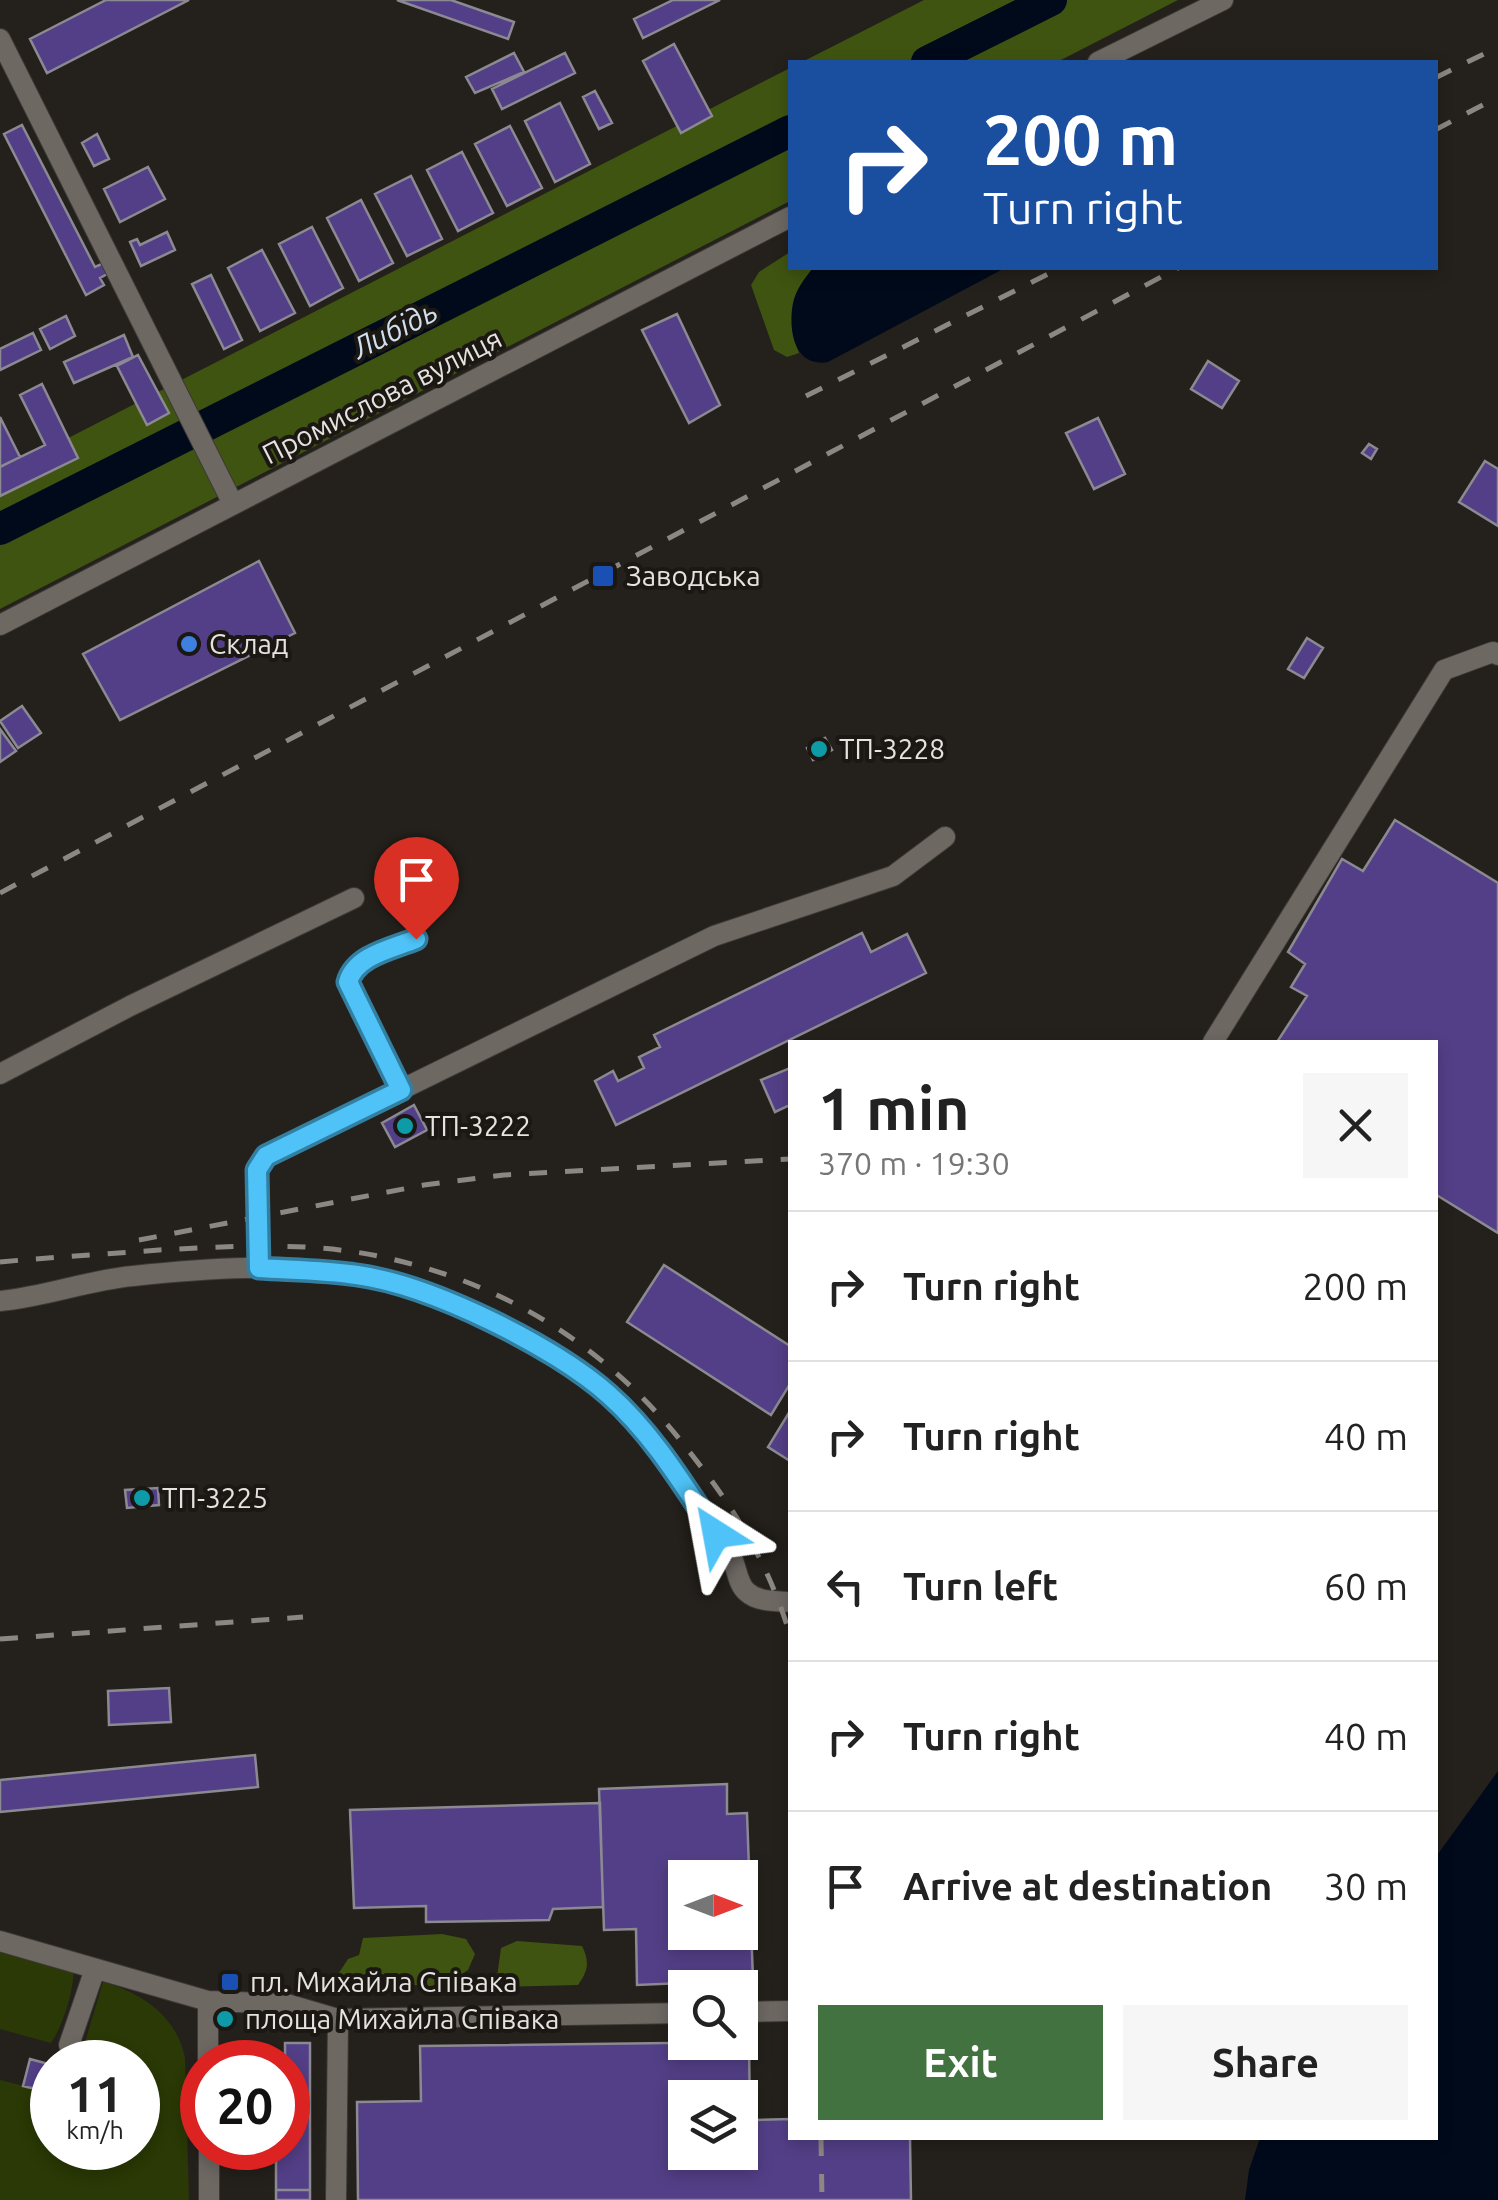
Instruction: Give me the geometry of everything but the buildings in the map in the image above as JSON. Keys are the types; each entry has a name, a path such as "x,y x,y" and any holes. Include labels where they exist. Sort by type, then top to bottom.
{"street":[{"path":"1102,60 1223,0"},
{"path":"0,40 234,504"},
{"name":"Промислова вулиця","path":"0,625 788,218"},
{"path":"1214,1040 1444,670 1493,652 1498,655"},
{"path":"259,1268 257,1170 266,1156 725,931 893,876 945,838"},
{"path":"0,1074 130,1006 354,898"},
{"path":"401,1090 348,982 352,969 362,961 416,939"},
{"path":"0,1301 132,1276 259,1268 359,1275 394,1283 518,1333 609,1395 663,1455 733,1560 743,1590 756,1598 788,1602"},
{"path":"0,1941 208,2002 287,2004 338,2020 668,2012"},
{"path":"70,2040 95,1968"},
{"path":"208,2002 208,2040"},
{"path":"758,2011 788,2010"},
{"path":"336,2200 338,2020"},
{"path":"209,2170 209,2200"}],"green space":[{"path":"924,0 1178,0 1061,60 806,60"},
{"path":"788,69 788,202 0,609 0,473"},
{"path":"788,253 788,270 812,270 795,309 799,353 787,357 774,350 751,285 759,272"},
{"path":"442,1934 466,1939 475,1954 468,1970 442,1987 335,1979 348,1959 359,1955 363,1938"},
{"path":"517,1941 582,1946 586,1971 578,1985 501,1987 497,1977 501,1948"},
{"path":"0,1950 74,1972 67,2009 53,2040 0,2029"},
{"path":"103,1982 144,2000 174,2030 180,2041 180,2170 188,2170 189,2200 0,2200 0,2080 30,2088 30,2170 160,2170 160,2040 86,2040"}],"water":[{"path":"812,270 1001,270 828,362 807,359 796,345 792,314 801,284"},
{"path":"1498,1771 1498,2200 1245,2200 1249,2170 1259,2140 1438,2140 1438,1854"}],"waterway":[{"name":"Либідь","path":"931,60 1051,0"},
{"name":"Либідь","path":"0,529 788,132"}],"railway":[{"path":"1438,77 1498,47"},
{"path":"1438,128 1498,97"},
{"path":"806,396 1056,270"},
{"path":"0,893 1174,270"},
{"path":"139,1240 424,1185 504,1175 788,1159"},
{"path":"0,1262 273,1246 331,1249 387,1258 475,1285 555,1327 592,1353 658,1414 721,1494 748,1537 788,1629"},
{"path":"0,1639 303,1617"},
{"path":"821,2140 822,2200"}],"place":[{"name":"Заводська","path":"603,576"},
{"name":"Склад","path":"189,644"},
{"name":"ТП-3228","path":"819,749"},
{"name":"ТП-3222","path":"405,1126"},
{"name":"ТП-3225","path":"142,1498"},
{"name":"пл. Михайла Співака","path":"230,1982"},
{"name":"площа Михайла Співака","path":"225,2019"}],"route":[{"path":"416,939 362,961 352,969 348,982 401,1090 266,1156 260,1163 259,1268 359,1275 394,1283 518,1333 609,1395 663,1455 716,1534"}]}
